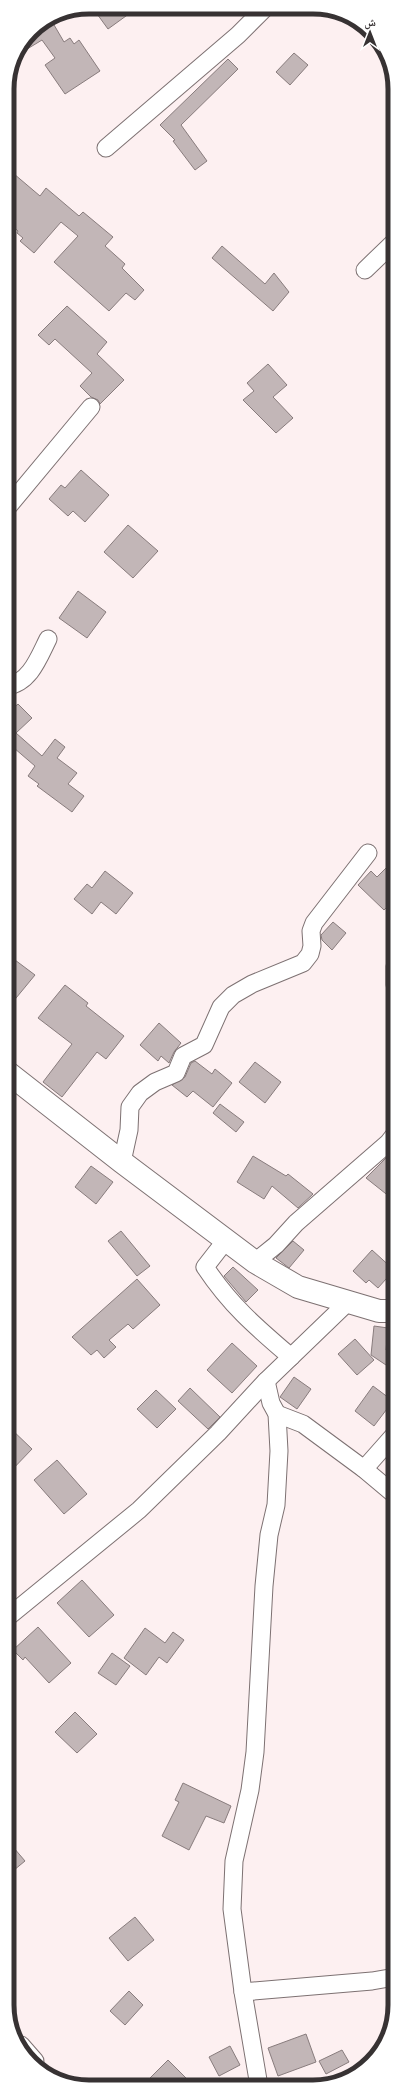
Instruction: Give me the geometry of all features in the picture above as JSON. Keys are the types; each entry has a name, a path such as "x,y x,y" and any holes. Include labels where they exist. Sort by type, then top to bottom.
{"street":[{"path":"106,148 238,35 259,14"},
{"path":"365,270 388,248"},
{"path":"14,500 91,407"},
{"path":"14,685 25,678 31,670 48,639"},
{"path":"122,1162 129,1130 130,1107 140,1093 155,1082 176,1073 183,1056 204,1045 221,1008 233,995 252,984 303,963 310,954 312,946 311,931 314,923 368,853"},
{"path":"14,1077 122,1162 255,1262 298,1287 378,1311 388,1311"},
{"path":"255,1262 276,1245 296,1223 388,1143"},
{"path":"226,1240 205,1267 222,1292 248,1321 291,1357"},
{"path":"14,1612 139,1510 218,1433 266,1381 348,1302"},
{"path":"258,2080 243,1992 232,1909 234,1861 250,1790 255,1752 264,1586 270,1535 276,1505 279,1451 277,1414 271,1403 266,1381"},
{"path":"277,1414 303,1424 364,1469 388,1489"},
{"path":"364,1469 388,1442"},
{"path":"243,1992 372,1981 388,1978"}],"building":[{"path":"97,14 129,14 108,29"},
{"path":"53,23 64,42 70,38 74,44 79,40 100,71 65,94 45,65 55,58 42,40 25,50 29,43 43,29"},
{"path":"294,53 308,65 290,85 276,72"},
{"path":"228,59 238,69 181,125 207,161 195,170 173,141 175,140 160,125"},
{"path":"14,174 40,196 46,188 79,216 83,212 113,237 105,246 125,264 122,268 144,290 135,300 126,293 109,311 54,262 78,236 61,222 34,253 20,241 23,238 17,233 18,231 14,227"},
{"path":"222,246 265,284 274,273 289,292 273,311 212,258"},
{"path":"67,306 107,342 97,354 124,380 100,404 98,400 91,397 80,386 92,373 55,339 49,345 38,335"},
{"path":"268,364 287,385 273,397 293,418 276,433 243,400 254,391 247,383"},
{"path":"81,470 109,495 85,522 73,511 68,516 49,499 61,485 65,488"},
{"path":"128,525 158,551 133,578 104,552"},
{"path":"78,591 106,612 87,638 59,618"},
{"path":"18,704 32,718 16,733 42,756 55,739 65,747 57,758 77,773 68,784 84,796 72,812 37,786 39,784 28,776 35,766 14,748 14,708"},
{"path":"388,866 388,906 384,910 358,885 371,871 377,877"},
{"path":"105,871 133,893 116,914 101,902 92,914 74,899 87,884 92,888"},
{"path":"333,922 346,933 332,950 322,940 321,935"},
{"path":"14,959 35,975 14,1000"},
{"path":"65,985 88,1003 86,1006 124,1036 106,1059 97,1052 62,1097 43,1082 72,1044 38,1018"},
{"path":"159,1023 181,1043 174,1052 169,1063 161,1056 158,1061 140,1045"},
{"path":"195,1061 212,1074 215,1069 232,1083 213,1107 193,1091 187,1097 172,1085 185,1077 191,1063"},
{"path":"255,1062 281,1082 265,1103 239,1082"},
{"path":"220,1104 244,1122 236,1132 213,1113"},
{"path":"253,1156 286,1176 288,1174 313,1194 298,1208 272,1186 264,1199 237,1182"},
{"path":"388,1156 388,1195 366,1178"},
{"path":"91,1166 113,1182 96,1204 75,1187"},
{"path":"121,1231 150,1266 137,1276 108,1241"},
{"path":"293,1241 304,1250 289,1268 276,1258"},
{"path":"372,1250 388,1265 388,1277 378,1288 369,1280 366,1283 353,1271"},
{"path":"233,1267 258,1290 246,1302 224,1276"},
{"path":"137,1279 160,1305 133,1329 128,1324 109,1340 116,1347 104,1358 97,1350 91,1355 72,1337"},
{"path":"374,1326 388,1328 386,1350 388,1352 388,1366 371,1355"},
{"path":"355,1339 374,1360 357,1375 338,1354"},
{"path":"232,1343 257,1366 232,1393 207,1370"},
{"path":"294,1377 311,1389 297,1409 280,1397"},
{"path":"373,1386 388,1397 388,1408 374,1426 355,1411"},
{"path":"190,1388 220,1417 208,1429 178,1401"},
{"path":"156,1390 176,1409 157,1428 137,1409"},
{"path":"14,1432 32,1449 14,1468"},
{"path":"57,1460 87,1494 64,1514 34,1480"},
{"path":"82,1580 114,1615 89,1637 57,1603"},
{"path":"38,1627 71,1663 49,1683 25,1657 23,1660 14,1651 14,1649"},
{"path":"145,1628 165,1643 173,1632 184,1640 167,1663 159,1657 146,1675 124,1658"},
{"path":"112,1653 130,1666 116,1685 98,1673"},
{"path":"75,1712 97,1734 77,1753 55,1732"},
{"path":"183,1783 231,1806 224,1823 206,1816 189,1850 162,1836 179,1802 175,1800"},
{"path":"14,1848 25,1861 14,1870"},
{"path":"135,1917 154,1940 128,1961 109,1938"},
{"path":"129,1991 143,2005 125,2025 110,2011"},
{"path":"306,2034 316,2062 278,2076 268,2048"},
{"path":"230,2046 240,2065 219,2076 209,2057"},
{"path":"342,2050 349,2062 326,2074 319,2061"},
{"path":"168,2060 188,2080 148,2080"}]}
